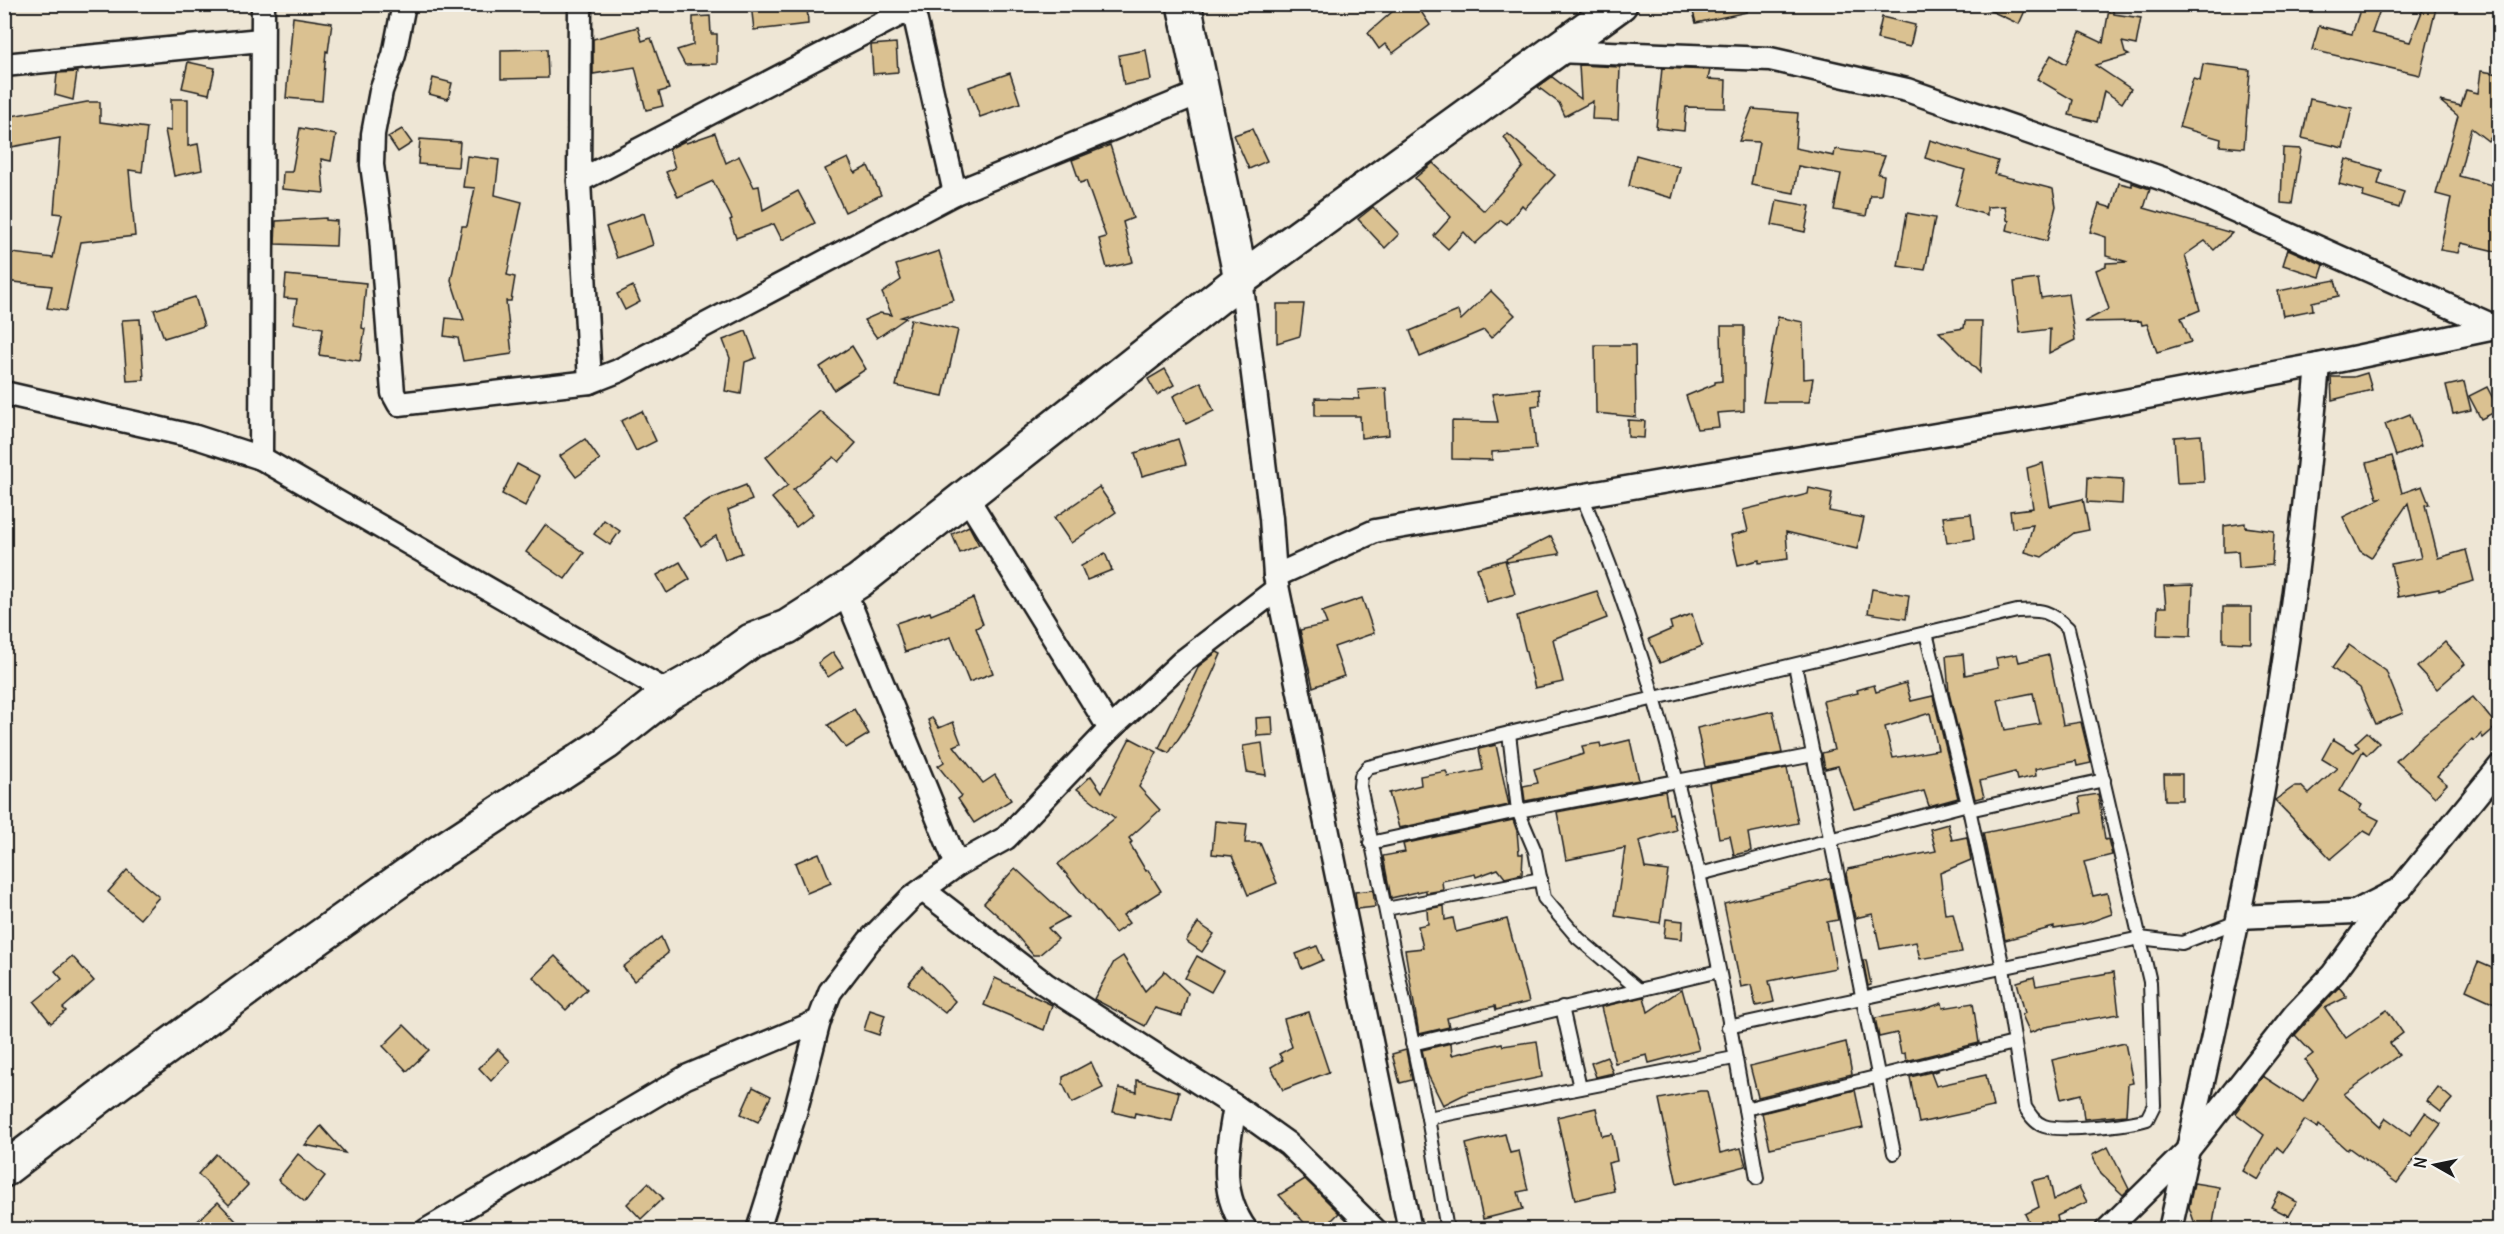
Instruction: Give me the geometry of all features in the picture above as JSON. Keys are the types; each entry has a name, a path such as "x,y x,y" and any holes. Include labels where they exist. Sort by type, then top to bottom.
{"main road":[{"path":"1184,4 1241,279"},
{"path":"4,1170 262,978 438,853 606,743 669,693 711,669 751,641 787,627 844,590 1241,279 1620,4"}],"street":[{"path":"261,458 261,40 263,4"},
{"path":"404,4 394,55 381,91 373,134 372,165 380,224 396,400 399,404 590,382 618,371 955,193 1202,92"},
{"path":"579,4 579,181 590,382"},
{"path":"579,181 912,6 955,193"},
{"path":"4,65 261,40"},
{"path":"1555,51 1770,59 1907,90 2169,181 2499,327"},
{"path":"1241,279 1271,518 1276,582 1410,1230"},
{"path":"758,1230 795,1113 819,1021 830,992 869,941 911,898 957,865 1006,838 1110,729 1182,662 1276,582 1375,531 2018,421 2318,365 2499,327"},
{"path":"2170,1230 2239,919 2282,677 2301,543 2318,365"},
{"path":"4,393 196,437 261,458 669,693"},
{"path":"966,496 1110,729"},
{"path":"844,590 957,865"},
{"path":"2239,919 2355,912 2400,889 2499,766"},
{"path":"923,890 1045,984 1235,1106 1288,1144 1375,1230"},
{"path":"2107,1230 2188,1150 2295,1014 2333,974 2392,893"},
{"path":"427,1230 686,1077 819,1021"},
{"path":"1235,1106 1225,1171 1230,1194 1246,1230"}],"lane":[{"path":"1582,496 1611,563 1678,781 1701,874 1757,1178"},
{"path":"1447,1230 1428,1118 1360,786 1362,776 1368,767 2017,611 2034,610 2052,614 2068,628 2150,982 2150,1039 2154,1105 2147,1119 2125,1125 2047,1127 2039,1124 2025,1107 2003,968 1969,807 1926,633"},
{"path":"1795,665 1894,1153"},
{"path":"1509,733 1518,811 1535,851 1544,898 1578,938 1638,989"},
{"path":"1370,843 1518,811 1814,755"},
{"path":"1701,874 1969,807 2104,780"},
{"path":"1386,909 1540,879"},
{"path":"1728,1028 2140,938 2182,944 2239,919"},
{"path":"1412,1044 1562,1006 1719,971"},
{"path":"1562,1006 1580,1088"},
{"path":"1745,1109 2014,1043"},
{"path":"1428,1118 1734,1058"}],"building":[{"path":"751,4 807,4 808,24 754,30"},
{"path":"1401,4 1416,4 1430,25 1393,53 1385,44 1379,49 1368,33"},
{"path":"1705,4 1746,4 1747,12 1696,23 1692,8"},
{"path":"1976,4 2028,4 2019,24"},
{"path":"2110,4 2114,14 2141,18 2136,45 2122,42 2125,53 2129,55 2095,65 2131,89 2122,103 2104,91 2097,122 2069,115 2073,100 2037,79 2051,55 2066,64 2080,32 2103,43"},
{"path":"2362,4 2382,4 2372,33 2410,42 2425,4 2437,4 2420,75 2312,50 2319,26 2352,34"},
{"path":"710,16 711,34 717,34 717,64 685,65 677,50 693,45 693,17"},
{"path":"293,17 332,23 328,52 326,51 322,101 286,98"},
{"path":"1882,17 1915,25 1910,47 1877,39"},
{"path":"638,27 642,41 651,38 669,89 659,92 663,106 646,110 635,67 593,74 593,39"},
{"path":"896,43 898,72 873,74 871,45"},
{"path":"547,49 548,78 501,79 501,50"},
{"path":"1146,50 1151,80 1124,85 1119,55"},
{"path":"188,62 215,68 209,94 182,88"},
{"path":"2203,64 2250,70 2244,148 2220,146 2221,139 2179,127 2193,79 2200,81"},
{"path":"1579,65 1620,67 1618,120 1592,119 1593,101 1565,116 1559,103 1538,87 1552,77 1581,99"},
{"path":"1662,68 1710,70 1708,79 1726,80 1725,108 1686,107 1684,131 1656,128"},
{"path":"2481,71 2499,74 2499,128 2488,141 2471,128 2459,176 2499,187 2499,252 2461,243 2458,253 2440,250 2451,198 2436,194 2458,116 2440,101 2461,106 2466,90 2478,93"},
{"path":"77,72 73,100 55,95 57,73"},
{"path":"1010,73 1020,103 980,117 969,87"},
{"path":"433,78 452,83 448,99 429,94"},
{"path":"171,99 188,99 188,146 198,144 202,170 174,176 165,130 171,131"},
{"path":"2310,99 2352,108 2343,148 2302,138"},
{"path":"87,102 100,102 100,122 147,128 142,172 129,170 135,236 81,242 66,311 47,308 52,286 4,281 4,252 53,258 62,214 54,213 60,138 11,147 6,117"},
{"path":"1752,109 1798,113 1795,148 1834,156 1835,149 1885,156 1878,174 1884,175 1881,195 1870,195 1866,216 1834,210 1841,174 1798,166 1794,193 1751,185 1759,142 1739,141"},
{"path":"300,128 336,135 331,161 321,159 324,193 282,189 283,172 292,172"},
{"path":"402,129 412,143 398,152 388,137"},
{"path":"1252,129 1267,161 1249,169 1234,135"},
{"path":"715,133 726,163 739,156 754,187 759,186 763,210 798,191 815,223 782,240 774,224 736,238 730,220 732,219 713,181 678,197 666,172 675,168 669,149 685,141 686,143"},
{"path":"1508,134 1555,175 1525,208 1522,205 1507,224 1501,220 1475,244 1464,232 1448,249 1434,236 1451,217 1415,178 1433,163 1484,211 1523,167 1504,137"},
{"path":"420,139 460,142 458,167 418,164"},
{"path":"1930,140 1998,161 1994,174 2053,189 2056,206 2047,241 2007,230 2009,221 2005,206 1987,207 1987,215 1955,206 1965,170 1925,158"},
{"path":"1110,145 1133,218 1123,222 1133,262 1107,268 1099,239 1106,237 1086,181 1080,183 1072,160"},
{"path":"2283,148 2301,149 2292,204 2281,203"},
{"path":"1636,155 1680,167 1672,198 1629,186"},
{"path":"467,156 499,160 495,195 522,202 507,275 515,277 511,301 506,301 512,354 463,361 458,338 444,336 446,318 464,320 451,280 462,226 467,226 475,188 463,187"},
{"path":"848,158 855,173 868,166 881,195 845,212 825,169"},
{"path":"2346,159 2382,170 2378,184 2404,192 2399,208 2363,197 2364,191 2339,184"},
{"path":"2119,183 2132,186 2132,183 2150,189 2144,208 2232,233 2214,250 2205,241 2185,255 2200,310 2181,318 2191,342 2157,352 2147,324 2142,325 2141,321 2084,322 2109,309 2096,270 2106,266 2106,263 2128,262 2106,256 2106,237 2090,232 2099,204 2112,208"},
{"path":"1777,200 1810,206 1805,232 1772,225"},
{"path":"1373,207 1399,234 1385,248 1358,219"},
{"path":"644,213 653,245 617,258 606,227"},
{"path":"1907,213 1935,218 1925,270 1898,266"},
{"path":"326,218 326,220 337,221 336,246 275,244 276,221"},
{"path":"2288,249 2324,265 2320,277 2283,265"},
{"path":"939,251 954,300 901,317 906,318 877,338 864,320 880,313 892,315 882,293 901,280 896,265"},
{"path":"286,275 366,283 362,328 365,329 360,361 319,355 323,328 293,323 297,299 284,298"},
{"path":"2038,279 2041,298 2068,294 2075,340 2049,353 2050,329 2020,333 2014,282"},
{"path":"2335,280 2339,296 2312,302 2313,310 2283,316 2278,291"},
{"path":"633,286 640,302 625,310 617,294"},
{"path":"1491,291 1515,315 1491,338 1484,330 1420,357 1410,331 1458,311 1461,320"},
{"path":"195,297 204,326 164,338 154,310"},
{"path":"1277,304 1304,304 1300,336 1277,343"},
{"path":"1778,317 1803,322 1804,379 1813,378 1809,402 1763,402"},
{"path":"140,319 144,380 127,381 122,320"},
{"path":"911,319 958,330 943,396 896,386"},
{"path":"1965,321 1982,321 1980,373 1939,332 1964,328"},
{"path":"1721,326 1744,326 1744,411 1717,413 1719,427 1697,429 1686,396 1722,381"},
{"path":"746,331 756,358 745,362 741,394 725,391 730,358 723,340"},
{"path":"1595,345 1635,345 1636,417 1596,413"},
{"path":"852,346 866,369 834,390 820,367"},
{"path":"1165,369 1174,385 1157,395 1148,379"},
{"path":"2367,373 2372,390 2332,400 2331,377 2354,377"},
{"path":"1201,382 1214,411 1186,424 1173,396"},
{"path":"2464,382 2471,410 2453,414 2446,386"},
{"path":"2487,387 2499,410 2481,419 2469,396"},
{"path":"1386,388 1389,435 1361,438 1360,416 1315,416 1315,398 1359,399 1358,390"},
{"path":"1539,389 1540,405 1532,406 1536,449 1492,452 1492,460 1452,459 1452,421 1498,422 1492,394"},
{"path":"642,411 656,441 636,451 621,421"},
{"path":"820,411 856,443 839,462 834,457 793,490 813,514 796,527 772,498 788,485 766,457"},
{"path":"2410,414 2421,446 2396,456 2385,424"},
{"path":"1628,420 1645,421 1644,438 1628,437"},
{"path":"2201,435 2204,482 2177,483 2174,437"},
{"path":"585,439 600,460 576,477 560,456"},
{"path":"1178,439 1186,464 1142,476 1135,453"},
{"path":"2392,456 2402,493 2422,486 2429,504 2425,505 2438,558 2466,550 2474,581 2439,591 2439,589 2398,597 2391,564 2421,558 2408,503 2371,558 2360,551 2343,517 2382,498 2377,498 2367,463"},
{"path":"2043,463 2050,506 2083,499 2089,530 2074,533 2042,557 2025,552 2033,525 2012,528 2010,511 2033,508 2027,468"},
{"path":"517,464 540,476 525,506 502,494"},
{"path":"2088,477 2123,479 2122,504 2087,502"},
{"path":"746,485 752,500 728,510 742,553 725,559 716,536 701,546 683,517 711,499"},
{"path":"1099,487 1116,512 1071,543 1054,518"},
{"path":"1809,488 1832,493 1829,511 1864,518 1857,549 1786,532 1788,559 1759,563 1759,560 1738,565 1731,535 1748,531 1743,510 1808,494"},
{"path":"1971,514 1974,539 1947,543 1943,517"},
{"path":"604,520 620,531 610,545 594,534"},
{"path":"2245,523 2245,527 2274,531 2272,565 2239,568 2238,551 2224,552 2224,526"},
{"path":"545,525 584,553 565,579 526,552"},
{"path":"969,526 979,545 960,553 952,534"},
{"path":"1551,536 1560,554 1507,562 1506,559"},
{"path":"1105,553 1112,570 1087,580 1081,566"},
{"path":"1505,560 1515,594 1487,602 1477,568"},
{"path":"680,562 690,579 667,593 657,575"},
{"path":"2193,585 2191,636 2157,635 2158,607 2166,607 2164,586"},
{"path":"1872,589 1909,595 1906,619 1868,613"},
{"path":"1597,591 1607,618 1553,639 1563,682 1535,688 1517,616"},
{"path":"973,598 983,624 976,628 993,673 969,682 951,637 905,652 896,623 930,612 931,615"},
{"path":"1362,598 1374,633 1334,647 1344,676 1313,687 1300,630 1327,624 1322,612"},
{"path":"2223,607 2251,607 2251,643 2223,642"},
{"path":"1692,614 1702,646 1660,663 1649,639 1672,629 1670,622"},
{"path":"2445,642 2465,664 2437,689 2417,667"},
{"path":"2349,645 2386,671 2403,713 2376,724 2360,688 2332,668"},
{"path":"833,652 843,667 828,677 818,663"},
{"path":"1217,652 1221,654 1194,715 1169,753 1159,748 1199,666"},
{"path":"1963,654 1965,675 1998,668 1996,658 2017,654 2019,662 2049,655 2063,725 2081,722 2091,763 2077,766 2076,761 2035,769 2036,776 2017,780 2015,772 1980,781 1984,797 1975,799 1949,693 1946,656","holes":["2033,693 2040,724 2005,730 1998,700"]},
{"path":"1906,683 1911,701 1933,696 1958,798 1929,806 1924,791 1854,809 1838,766 1825,769 1822,753 1834,750 1823,701 1858,693 1857,690 1874,685 1876,692","holes":["1930,713 1938,750 1893,758 1885,727"]},
{"path":"2473,697 2497,726 2483,738 2481,734 2474,741 2472,739 2437,776 2447,784 2435,797 2396,761 2424,734"},
{"path":"854,709 869,734 846,748 828,725"},
{"path":"1773,711 1782,753 1705,767 1697,728"},
{"path":"1272,717 1273,735 1257,736 1256,718"},
{"path":"932,718 939,728 953,722 961,743 954,746 983,783 995,775 1011,800 974,823 958,799 962,796 938,766 944,762 928,720"},
{"path":"2367,732 2379,743 2367,755 2363,751 2340,791 2362,805 2359,810 2379,820 2371,835 2364,831 2331,859 2275,800 2295,786 2301,786 2309,794 2337,768 2322,759 2333,739 2354,752 2359,747 2355,743"},
{"path":"1130,738 1157,752 1139,787 1160,810 1129,838 1132,842 1130,844 1146,871 1148,870 1161,891 1123,915 1129,923 1115,933 1058,864 1115,818 1077,789 1091,776 1102,792"},
{"path":"1630,740 1639,780 1525,801 1523,786 1538,783 1534,769 1584,754 1582,746 1600,743 1601,747"},
{"path":"1262,743 1266,775 1247,772 1243,746"},
{"path":"1496,745 1509,805 1399,828 1389,793 1421,785 1420,776 1446,771 1448,777 1483,770 1479,749"},
{"path":"1787,768 1798,823 1748,833 1751,851 1734,855 1730,836 1719,838 1709,783"},
{"path":"2164,774 2182,774 2182,800 2165,800"},
{"path":"1665,791 1669,814 1672,813 1676,830 1639,841 1645,868 1668,871 1660,923 1615,916 1625,848 1566,860 1557,812"},
{"path":"2098,794 2105,840 2108,839 2112,855 2084,862 2093,896 2107,893 2112,914 2084,924 2054,929 2054,927 2005,940 1983,833 2082,813 2079,797"},
{"path":"1513,820 1517,831 1519,854 1523,854 1522,874 1505,878 1498,869 1476,877 1475,874 1442,881 1443,890 1426,893 1426,890 1391,898 1383,856 1405,852 1403,844"},
{"path":"1215,821 1247,824 1245,843 1260,843 1277,883 1248,895 1232,856 1212,854"},
{"path":"1948,824 1952,840 1967,837 1971,860 1940,873 1945,914 1953,913 1962,952 1920,959 1916,942 1880,949 1873,914 1855,918 1846,874 1848,869 1936,851 1930,829"},
{"path":"819,853 831,883 807,893 795,863"},
{"path":"1015,868 1068,917 1048,928 1058,939 1039,955 1033,955 1006,923 984,903"},
{"path":"127,870 159,897 140,919 108,892"},
{"path":"1830,878 1838,920 1827,922 1836,968 1769,981 1774,1002 1756,1006 1751,985 1741,987 1724,904"},
{"path":"1373,890 1375,907 1357,909 1355,892"},
{"path":"1444,906 1445,920 1453,918 1456,932 1507,919 1529,1002 1496,1010 1495,1006 1447,1018 1449,1027 1419,1034 1405,950 1423,948 1418,926 1428,924 1427,909"},
{"path":"1666,919 1683,921 1682,939 1664,937"},
{"path":"1198,923 1214,934 1202,952 1186,941"},
{"path":"661,937 668,953 634,981 623,967"},
{"path":"1317,946 1323,960 1302,969 1296,954"},
{"path":"72,956 94,981 63,1008 66,1011 51,1023 34,1002 62,979 55,971"},
{"path":"555,956 587,989 566,1010 533,977"},
{"path":"1123,956 1145,991 1165,971 1188,993 1182,1016 1155,1008 1145,1026 1094,999 1114,962"},
{"path":"1197,956 1223,971 1211,992 1185,978"},
{"path":"1863,960 1866,960 1871,985 1868,986"},
{"path":"2478,962 2499,971 2499,1005 2466,990"},
{"path":"922,967 955,1001 945,1013 908,984"},
{"path":"2114,972 2119,1014 2045,1027 2030,1033 2022,1015 2025,1013 2017,982 2034,977 2036,986"},
{"path":"995,978 1052,1005 1044,1030 984,1005"},
{"path":"2339,987 2347,997 2325,1008 2346,1038 2387,1010 2403,1033 2390,1043 2399,1055 2344,1094 2380,1127 2386,1118 2410,1135 2425,1113 2441,1124 2397,1183 2349,1148 2347,1150 2319,1125 2318,1128 2305,1120 2283,1152 2277,1147 2258,1180 2243,1171 2264,1135 2235,1113 2263,1076 2303,1102 2318,1078 2305,1060 2313,1054 2295,1035"},
{"path":"1682,989 1699,1050 1649,1063 1647,1055 1615,1063 1601,1007 1644,997 1648,1012"},
{"path":"1942,1003 1943,1008 1973,1003 1979,1043 1906,1061 1905,1053 1901,1054 1897,1033 1879,1037 1875,1018 1922,1010"},
{"path":"870,1010 885,1015 879,1035 864,1030"},
{"path":"1309,1012 1329,1072 1283,1090 1271,1067 1283,1060 1279,1054 1292,1047 1284,1019"},
{"path":"404,1025 429,1050 407,1071 383,1046"},
{"path":"1537,1041 1542,1077 1469,1092 1443,1105 1428,1075 1422,1050 1451,1043 1452,1055 1502,1043 1503,1046"},
{"path":"1846,1042 1852,1074 1758,1097 1750,1066"},
{"path":"2125,1043 2133,1083 2128,1084 2126,1115 2084,1119 2081,1094 2061,1099 2052,1060"},
{"path":"498,1049 510,1061 491,1081 479,1068"},
{"path":"1406,1050 1412,1080 1400,1083 1392,1054"},
{"path":"1607,1057 1613,1073 1596,1077 1591,1063"},
{"path":"1091,1062 1103,1088 1072,1103 1063,1084 1063,1077"},
{"path":"1939,1070 1931,1073 1936,1086 1986,1075 1993,1107 1919,1123 1910,1077"},
{"path":"1137,1080 1179,1092 1172,1121 1135,1113 1134,1117 1113,1112 1119,1088 1137,1092"},
{"path":"753,1087 771,1096 758,1122 741,1114"},
{"path":"2438,1087 2452,1099 2441,1112 2427,1101"},
{"path":"1855,1090 1863,1128 1770,1148 1762,1113"},
{"path":"1707,1091 1720,1153 1741,1148 1746,1166 1677,1184 1659,1099"},
{"path":"1596,1108 1602,1136 1612,1134 1617,1161 1608,1163 1614,1191 1575,1200 1557,1117"},
{"path":"321,1126 345,1153 305,1145"},
{"path":"1505,1134 1510,1153 1519,1151 1528,1190 1518,1192 1523,1209 1483,1219 1466,1144"},
{"path":"2108,1147 2129,1189 2123,1195 2101,1174 2092,1155"},
{"path":"216,1154 248,1185 229,1205 198,1174"},
{"path":"298,1154 325,1176 305,1202 278,1180"},
{"path":"2049,1177 2054,1200 2079,1187 2087,1202 2057,1216 2060,1230 2050,1230 2046,1221 2032,1228 2025,1214 2039,1207 2032,1181"},
{"path":"1305,1179 1339,1213 1322,1230 1311,1230 1279,1195"},
{"path":"648,1183 663,1198 641,1219 627,1204"},
{"path":"2194,1183 2219,1187 2212,1230 2197,1230 2189,1207"},
{"path":"2279,1192 2297,1202 2289,1216 2271,1207"},
{"path":"218,1202 236,1221 227,1230 188,1230"}]}
